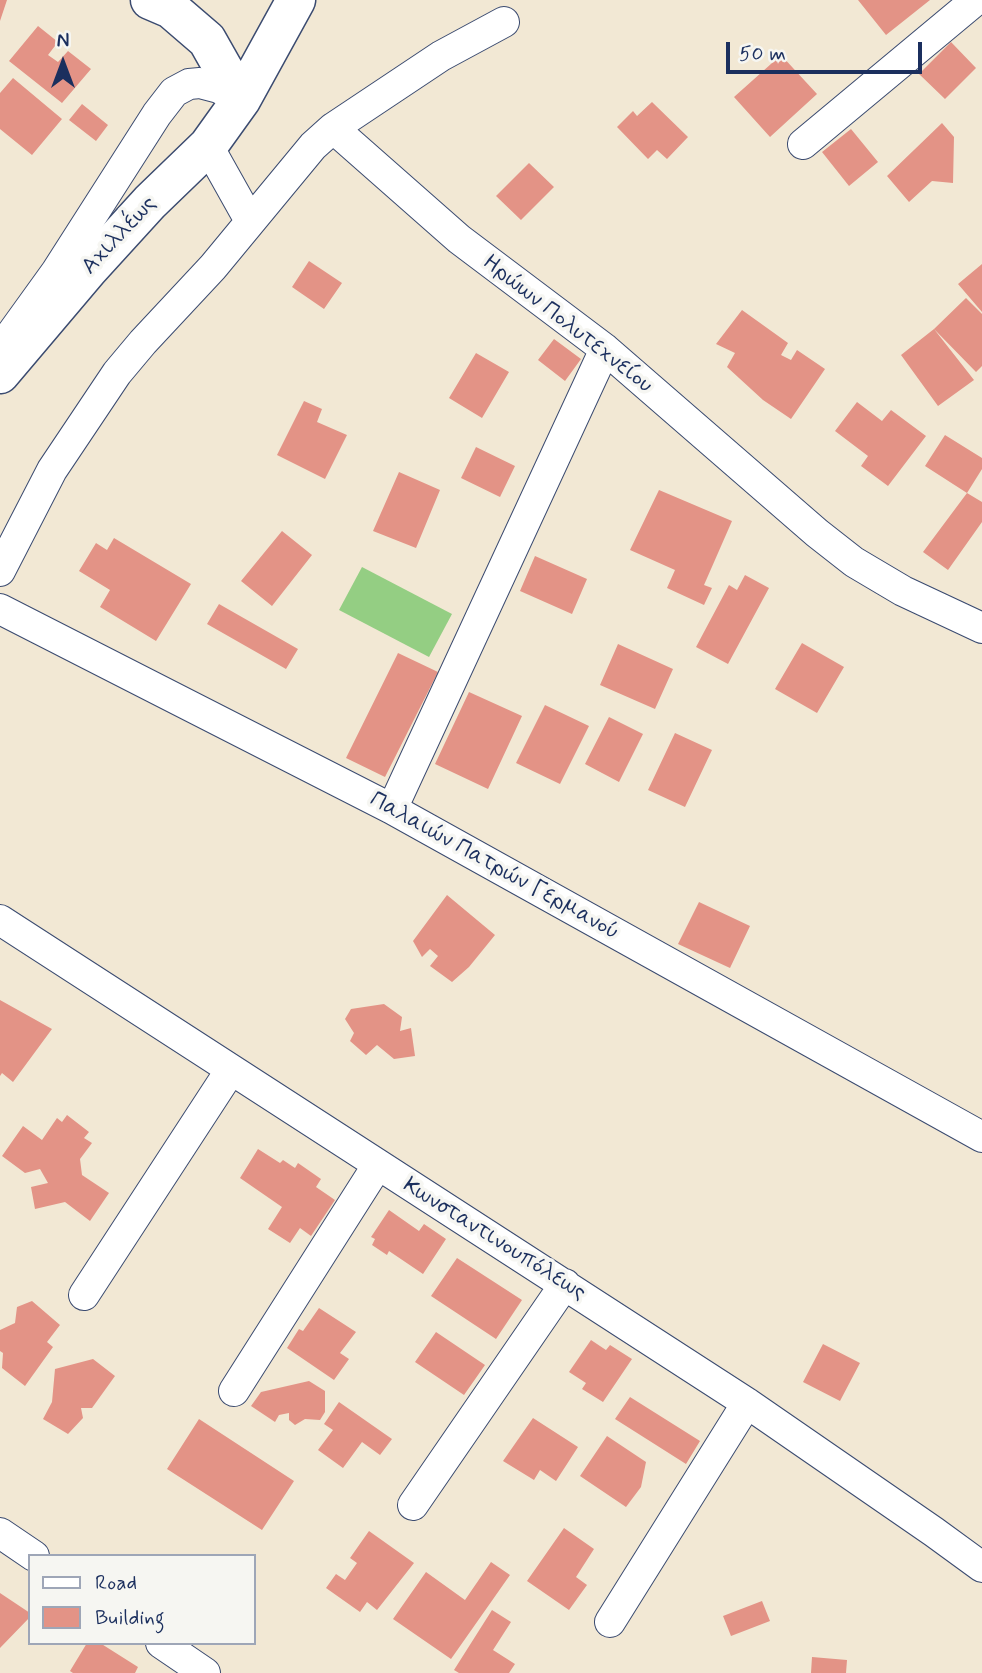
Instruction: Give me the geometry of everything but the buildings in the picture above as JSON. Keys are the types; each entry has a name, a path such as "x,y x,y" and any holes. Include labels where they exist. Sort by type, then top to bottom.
{"street":[{"path":"150,0 171,9 207,40 241,100"},
{"path":"803,144 976,0"},
{"name":"Αχιλλέως","path":"0,374 150,202 208,146 241,100 288,4"},
{"path":"0,571 52,470 105,389 129,357 213,267 313,146 333,128 441,56 504,22"},
{"path":"0,350 56,272 169,98 182,87 194,82 213,86 241,100"},
{"name":"Ηρώων Πολυτεχνείου","path":"333,128 459,239 605,349 854,562 903,592 982,628"},
{"path":"208,146 250,221"},
{"path":"392,809 605,349"},
{"name":"Παλαιών Πατρών Γερμανού","path":"0,609 392,809 982,1137"},
{"name":"Κωνσταντινουπόλεως","path":"0,920 747,1403 982,1567"},
{"path":"84,1295 230,1071"},
{"path":"234,1391 377,1166"},
{"path":"413,1505 565,1284"},
{"path":"610,1622 747,1403"},
{"path":"0,1533 30,1554"},
{"path":"164,1645 205,1673"}],"green space":[{"path":"362,567 452,614 429,657 339,610"}]}
